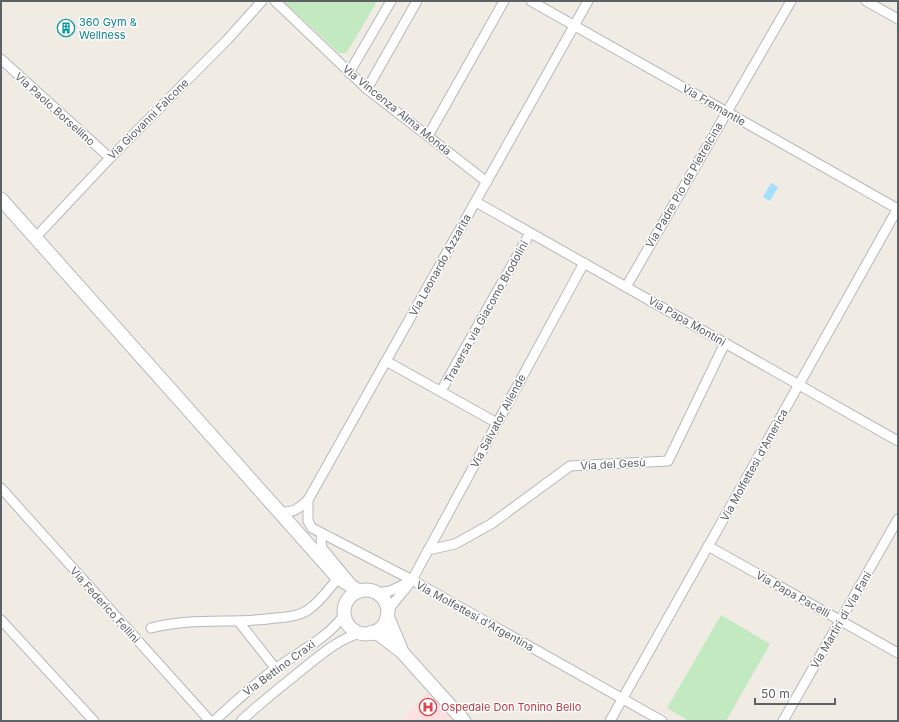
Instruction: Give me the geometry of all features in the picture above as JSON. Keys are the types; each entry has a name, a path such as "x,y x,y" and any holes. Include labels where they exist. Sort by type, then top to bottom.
{"main road":[{"path":"1,200 338,578 356,589 377,593 385,602 387,614 402,651"},
{"path":"338,578 349,626 380,635 402,651 464,721"},
{"path":"345,609 349,597 356,589"},
{"path":"366,632 378,630 382,626 387,614"}],"street":[{"name":"Via Giovanni Falcone","path":"35,238 110,158 227,40 262,1"},
{"name":"Via Vincenza Alma Monda","path":"274,1 367,89 487,182"},
{"path":"349,73 391,1"},
{"path":"367,89 417,1"},
{"path":"428,136 504,1"},
{"name":"Via Fremantle","path":"531,1 898,209"},
{"name":"Via Leonardo Azzarita","path":"279,512 298,510 308,500 588,1"},
{"name":"Via Padre Pio da Pietrelcina","path":"626,287 791,1"},
{"path":"866,1 898,19"},
{"name":"Via Paolo Borsellino","path":"1,59 110,158"},
{"name":"Via Papa Montini","path":"476,202 898,441"},
{"name":"Via Molfettesi d'America","path":"610,721 898,209"},
{"name":"Traversa via Giacomo Brodolini","path":"441,392 530,232"},
{"name":"Via Salvator Allende","path":"387,614 393,602 403,593 412,580 584,263"},
{"name":"Via del Gesù","path":"428,550 455,544 491,524 570,466 668,461 725,343"},
{"path":"386,361 497,423"},
{"name":"Via Federico Fellini","path":"2,490 210,721"},
{"name":"Via Molfettesi d'Argentina","path":"308,500 308,521 312,528 412,580 662,721"},
{"name":"Via Martiri di Via Fani","path":"783,721 898,519"},
{"path":"322,534 322,548 356,589"},
{"name":"Via Papa Pacelli","path":"708,546 898,654"},
{"path":"151,628 188,622 261,621 294,616 308,610 318,602 338,578"},
{"path":"377,593 390,591 412,580"},
{"name":"Via Bettino Craxi","path":"214,721 246,691 314,644 338,623 345,609"},
{"path":"1,620 94,721"},
{"path":"239,622 276,669"},
{"name":"Via Bettino Craxi","path":"241,721 258,705 322,654 350,636 366,632"}],"shaded area":[{"name":"Ospedale Don Tonino Bello","path":"428,693 453,721 402,721"}],"green space":[{"path":"283,1 377,1 346,53 339,53"},
{"path":"721,615 770,644 726,721 689,721 667,708"}],"water":[{"path":"771,183 778,187 770,201 763,197"}],"place":[{"name":"360 Gym & Wellness","path":"66,28"},
{"name":"Ospedale Don Tonino Bello","path":"428,707"}]}
